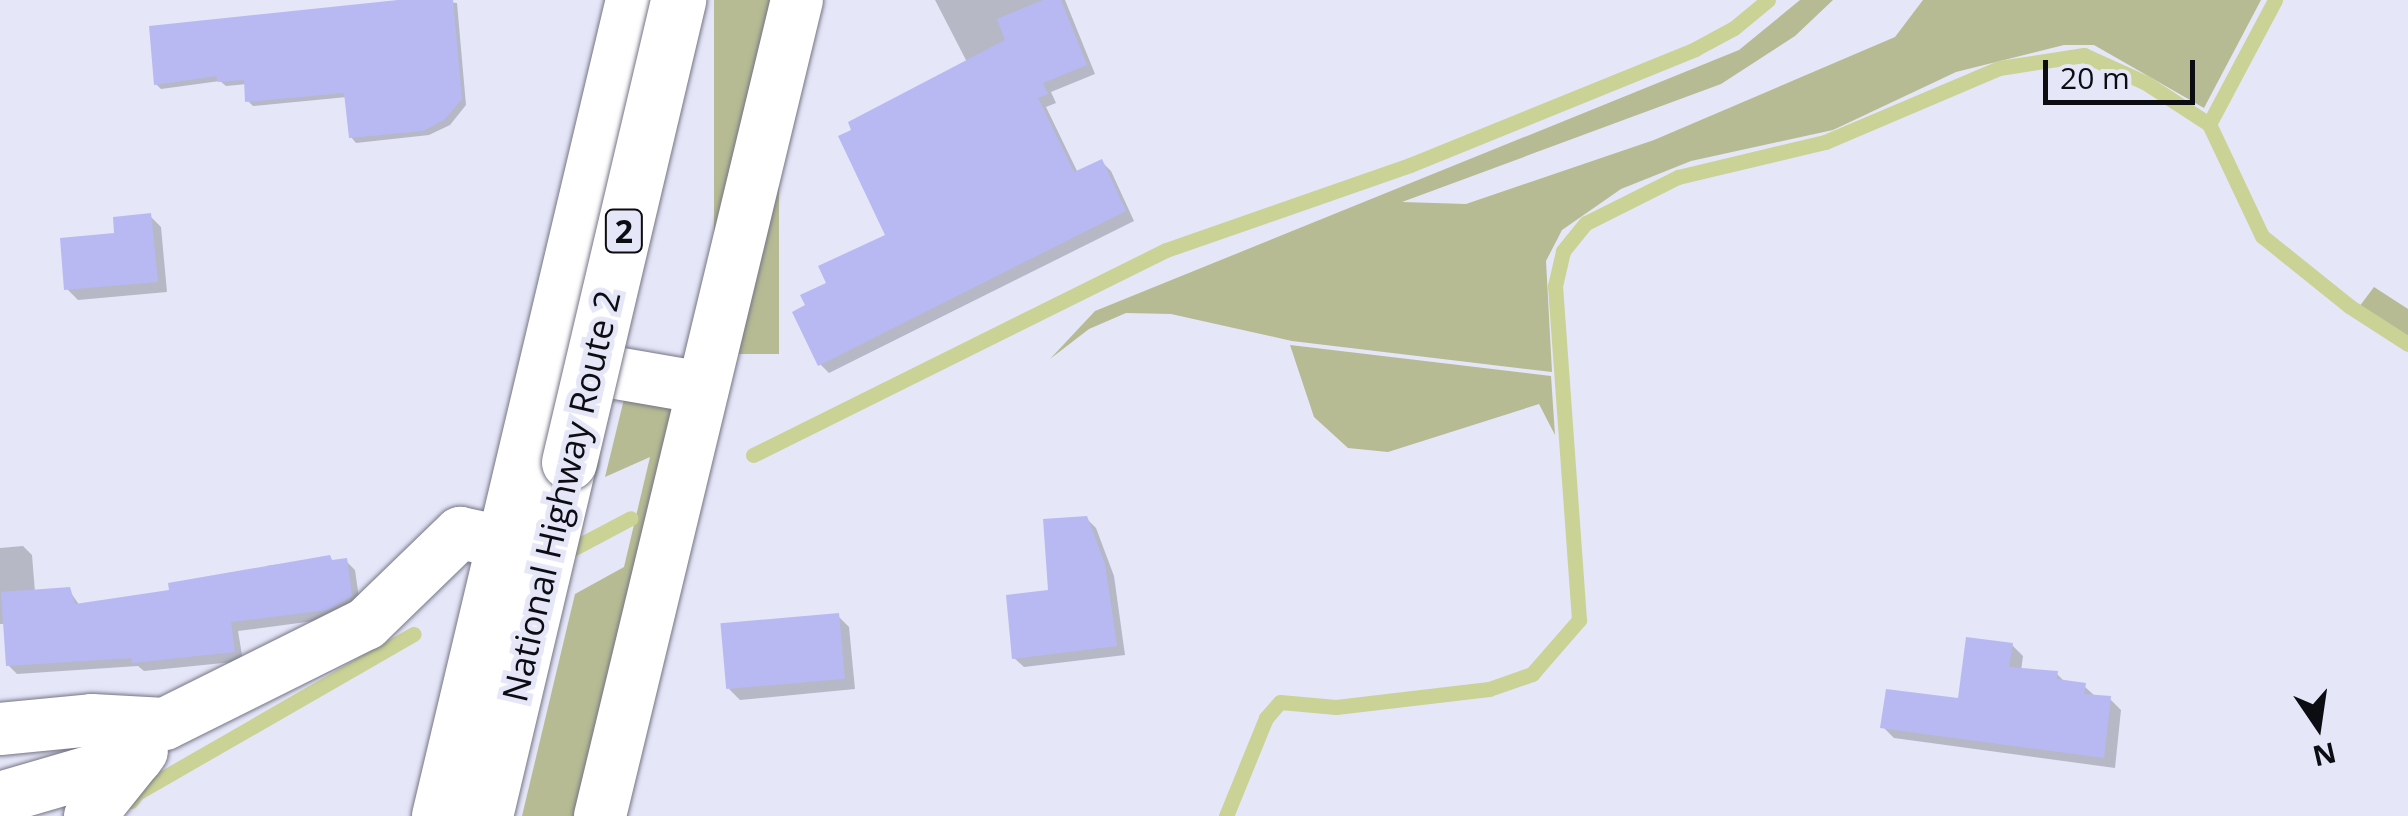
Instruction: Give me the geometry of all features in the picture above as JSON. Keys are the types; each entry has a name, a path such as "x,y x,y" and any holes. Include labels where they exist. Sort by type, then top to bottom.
{"highway":[{"name":"National Highway Route 2","path":"485,816 678,0"}],"street":[{"path":"438,816 632,0"},
{"path":"600,816 797,0"},
{"path":"546,361 703,388"},
{"path":"0,798 169,727 366,624 460,533 502,542"},
{"path":"0,728 92,720 169,727"},
{"path":"90,816 169,727"}],"green space":[{"path":"714,0 779,0 779,354 714,354"},
{"path":"1800,0 1833,0 1795,36 1721,84 1402,202 1466,204 1654,140 1895,37 1923,0 2261,0 2204,108 2094,45 2064,45 1956,72 1833,130 1691,161 1621,189 1562,230 1546,261 1552,372 1292,341 1171,314 1126,313 1089,329 1050,359 1095,311 1739,50"},
{"path":"2374,287 2408,309 2408,338 2359,307"},
{"path":"1290,345 1551,376 1555,435 1539,404 1388,452 1348,448 1314,417"},
{"path":"625,395 673,407 584,816 522,816 575,594 624,567 650,457 605,477"}],"building":[{"path":"398,0 453,0 462,99 444,120 423,131 349,138 344,93 245,102 244,80 218,82 216,76 154,85 149,26"},
{"path":"1043,0 1061,0 1087,65 1043,83 1048,94 1038,98 1074,172 1102,159 1126,211 818,366 792,312 805,305 800,295 826,283 818,266 885,235 838,136 851,130 848,122 1005,40 997,19"},
{"path":"151,213 158,282 64,290 60,238 114,233 113,217"},
{"path":"1087,516 1105,564 1117,646 1012,659 1006,595 1048,590 1043,519"},
{"path":"330,555 332,560 347,558 352,596 327,610 231,622 235,652 132,663 131,658 6,666 1,592 70,587 75,604 169,590 168,583"},
{"path":"839,613 845,679 726,689 720,623"},
{"path":"1966,637 2013,643 2009,667 2058,671 2057,679 2086,683 2084,694 2111,696 2104,758 1880,728 1886,689 1958,698"}],"waterway":[{"path":"753,455 1166,250 1410,165 1695,49 1734,28 1768,0"},
{"path":"2275,0 2209,124 2262,236 2349,306 2408,344"},
{"path":"1226,816 1266,718 1280,702 1336,707 1489,689 1532,674 1579,620 1555,286 1563,251 1586,223 1678,177 1825,142 1999,68 2084,55 2146,83 2209,124"},
{"path":"559,556 631,518"},
{"path":"131,801 137,793 413,634"}]}
